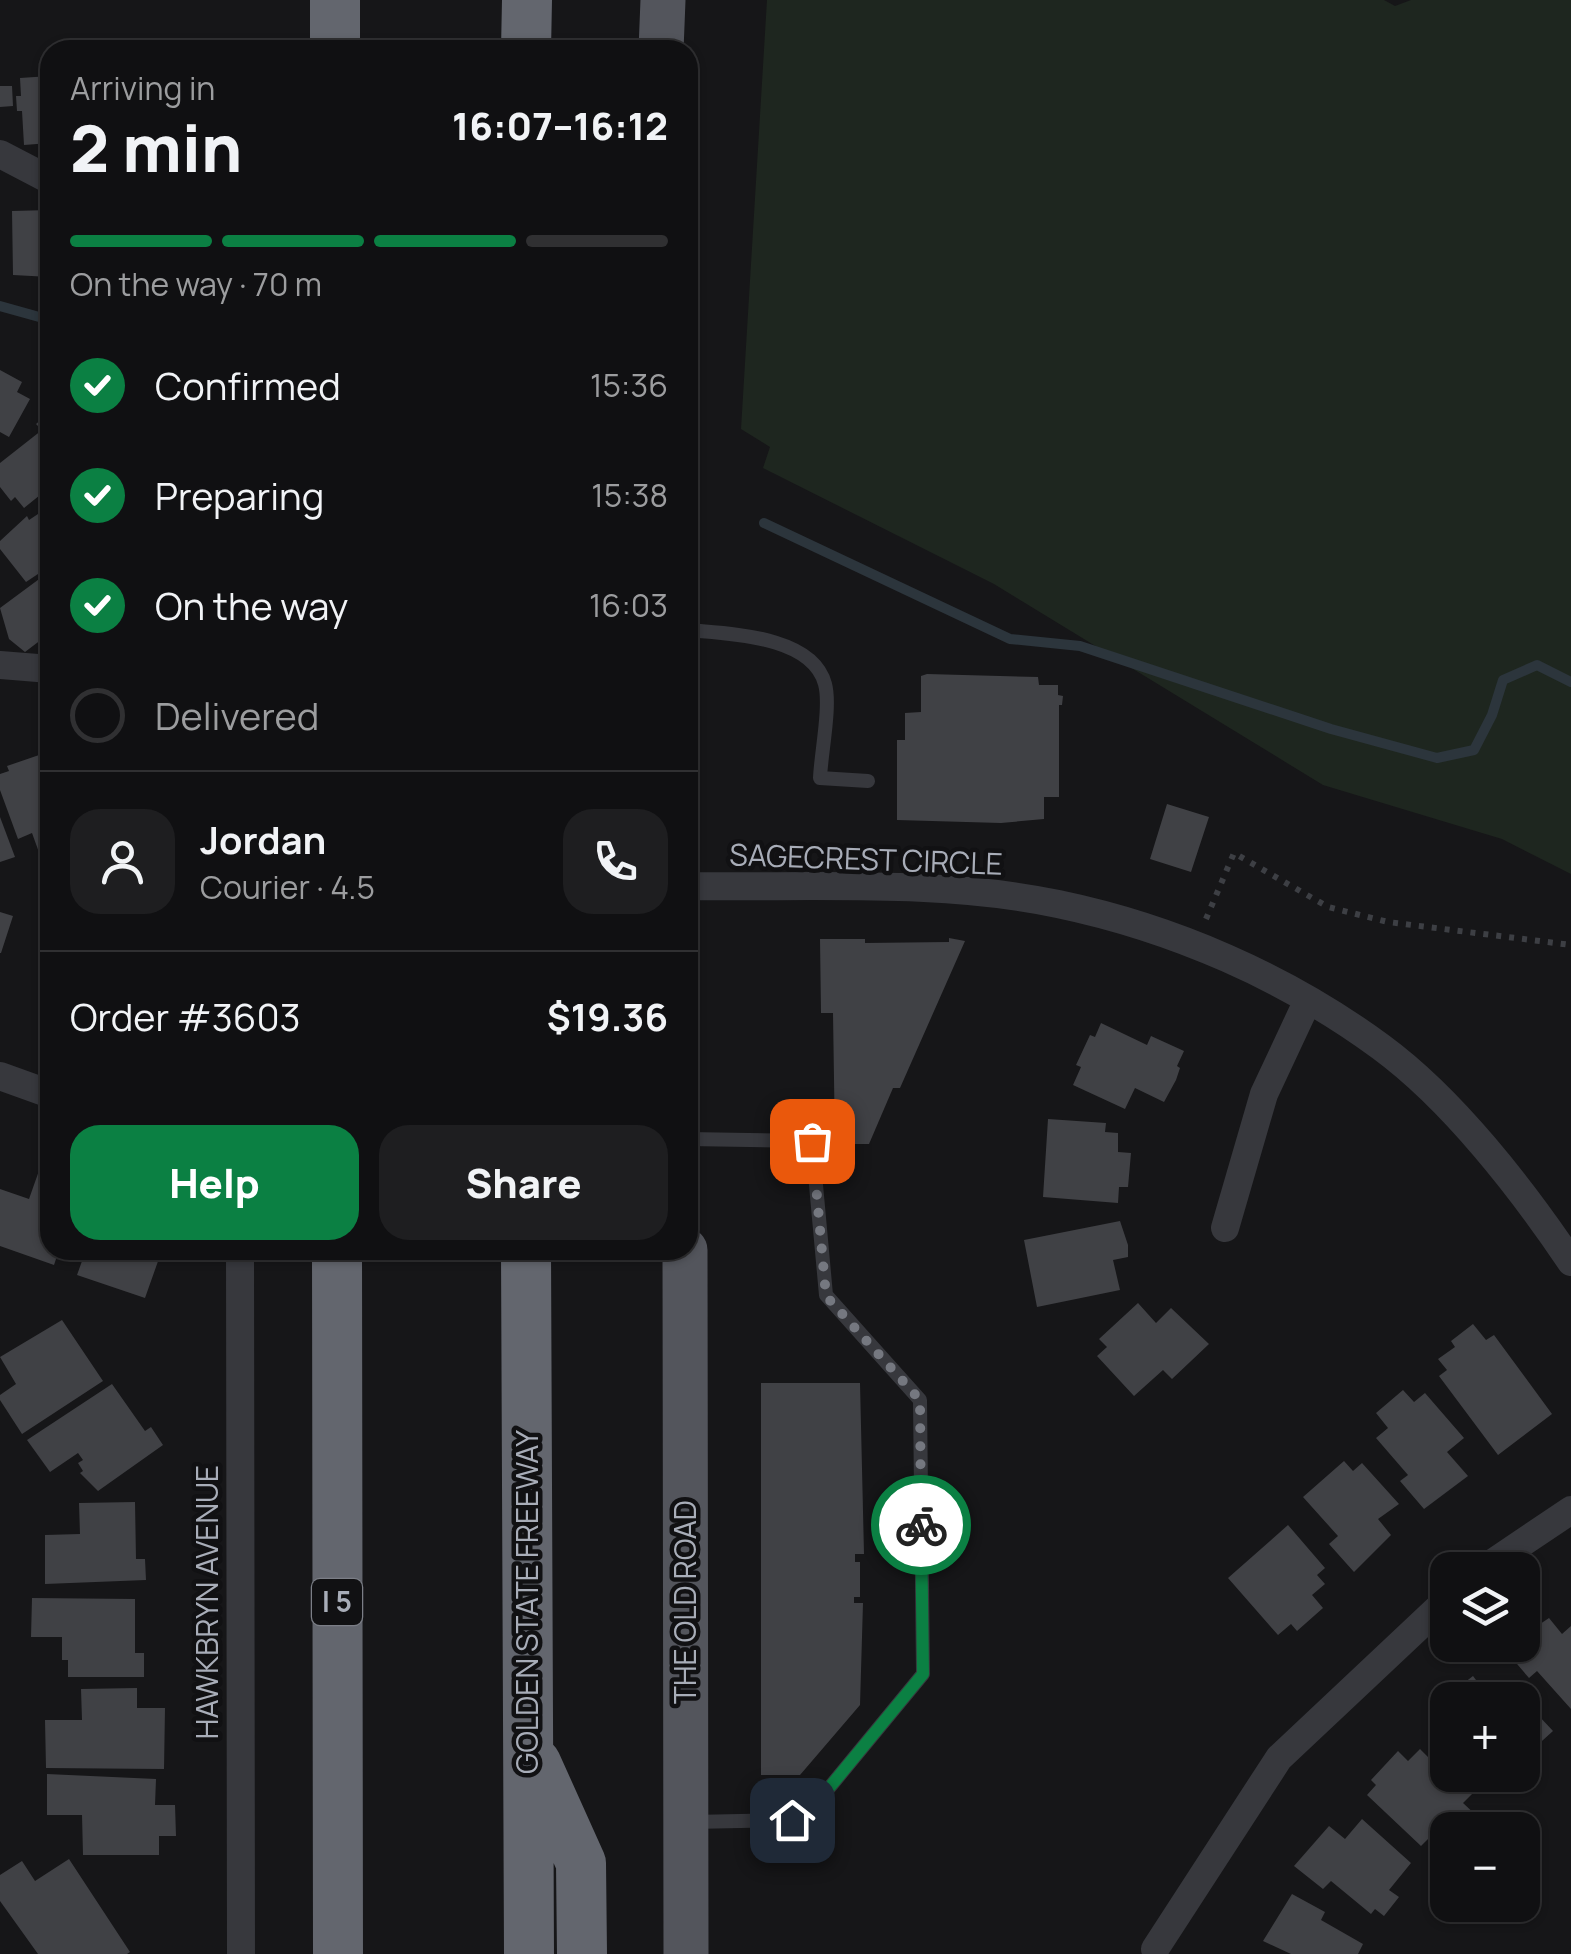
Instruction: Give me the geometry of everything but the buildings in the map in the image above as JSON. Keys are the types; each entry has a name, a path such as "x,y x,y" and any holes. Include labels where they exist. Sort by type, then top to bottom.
{"highway":[{"path":"335,0 335,40"},
{"path":"526,0 526,40"},
{"name":"I 5","path":"337,1260 338,1954"},
{"name":"GOLDEN STATE FREEWAY","path":"526,1260 529,1954"},
{"path":"530,1748 580,1863 582,1954"}],"main road":[{"path":"662,0 662,40"},
{"name":"THE OLD ROAD","path":"686,1260 686,1954"}],"street":[{"path":"0,154 40,175"},
{"path":"0,666 40,668"},
{"name":"SAGECREST CIRCLE","path":"698,886 946,891 1057,904 1196,943 1308,1000 1383,1048 1452,1113 1532,1204 1571,1262"},
{"path":"1225,1228 1264,1094 1308,1000"},
{"path":"0,1076 40,1086"},
{"name":"HAWKBRYN AVENUE","path":"240,1260 241,1954"},
{"path":"1509,1552 1571,1510"},
{"path":"1154,1949 1278,1758 1430,1616"}],"lane":[{"path":"698,631 760,636 818,668 826,686 820,778 868,781"},
{"path":"686,1822 792,1820 815,1805 923,1674 920,1400 826,1296 812,1141 698,1139"}],"path":[{"path":"1196,943 1234,853 1328,907 1388,922 1571,944"}],"shaded area":[{"path":"767,0 1384,0 1395,6 1411,0 1571,0 1571,874 1502,839 1323,785 994,584 763,468 770,447 741,429"}],"waterway":[{"path":"0,306 40,317"},
{"path":"764,523 1010,639 1080,646 1331,729 1437,758 1474,750 1492,715 1503,680 1537,665 1571,682"}],"way so far":[{"path":"812,1141 826,1296 920,1400 921,1525"}],"route":[{"path":"792,1820 815,1805 923,1674 921,1525"}]}
